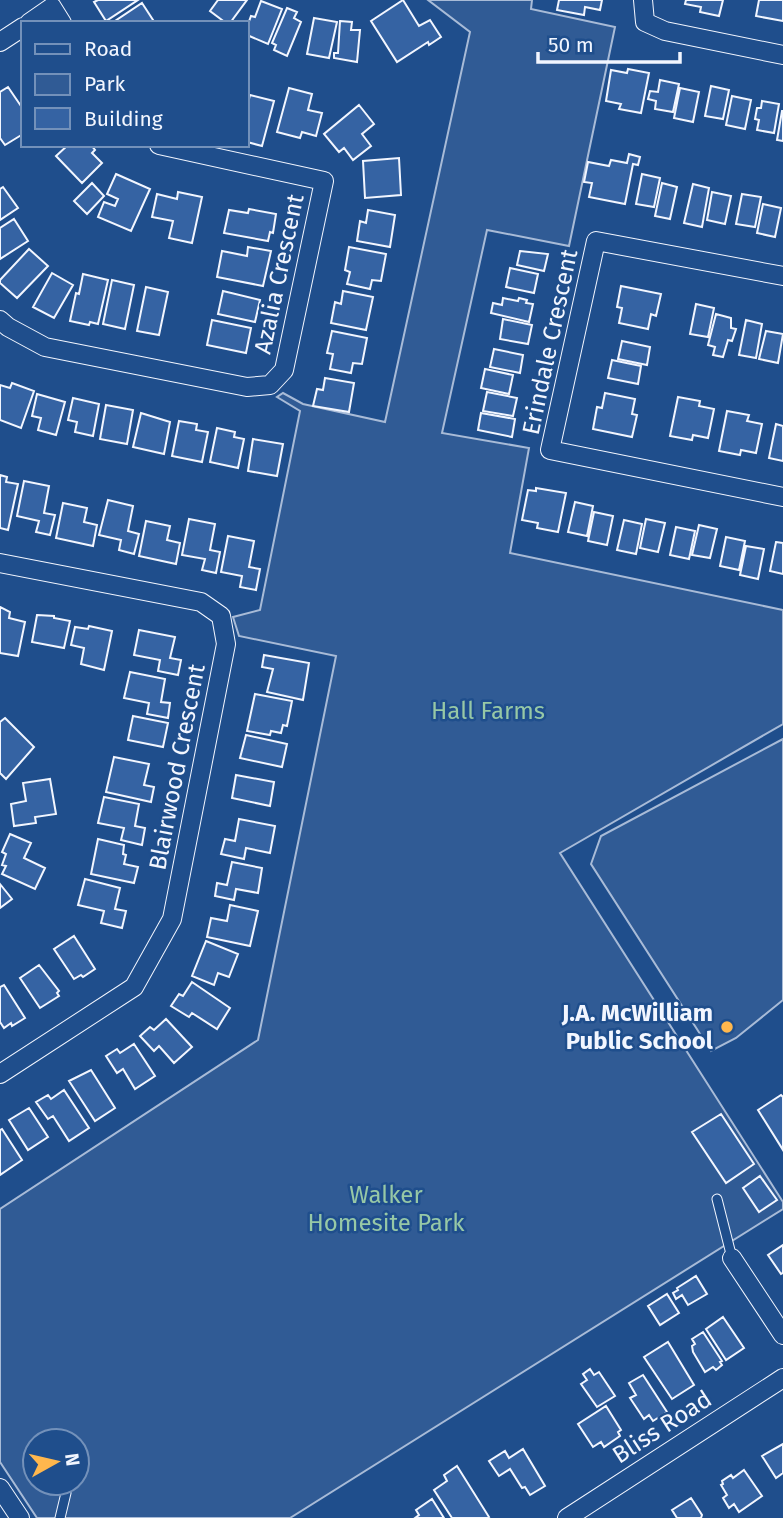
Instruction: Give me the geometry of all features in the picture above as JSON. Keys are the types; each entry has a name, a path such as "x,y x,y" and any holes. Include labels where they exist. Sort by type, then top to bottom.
{"street":[{"path":"643,0 645,22 666,31 783,55"},
{"path":"32,21 52,7 61,21"},
{"path":"0,42 21,28"},
{"name":"Azalia Crescent","path":"0,320 45,347 247,387 271,385 284,370 324,181 168,147"},
{"name":"Erindale Crescent","path":"783,276 596,241 550,450 783,497"},
{"name":"Blairwood Crescent","path":"0,563 201,602 221,616 226,644 172,919 134,987 0,1074"},
{"path":"732,1258 783,1335"},
{"name":"Bliss Road","path":"567,1518 783,1378"},
{"path":"0,1488 20,1518"}],"lane":[{"path":"717,1199 732,1258"},
{"path":"60,1518 65,1497"}],"green space":[{"path":"428,0 532,0 531,9 615,27 569,246 487,230 442,433 529,448 510,553 783,610 783,724 560,853 783,1202 783,1209 290,1518 37,1518 23,1497 91,1497 91,1427 21,1427 21,1494 0,1462 0,1209 258,1040 336,656 239,636 233,617 260,610 300,411 277,397 283,393 303,404 385,422 470,32"},
{"name":"J.A. McWilliam Public School","path":"783,739 783,1000 736,1038 711,1051 591,864 601,836"}],"building":[{"path":"138,0 106,21 94,2"},
{"path":"218,0 247,0 231,21 223,21 210,11"},
{"path":"403,0 419,26 430,20 441,37 397,62 371,21"},
{"path":"559,0 602,0 600,10 585,7 584,15 557,10"},
{"path":"686,0 723,0 719,16 700,12 701,7 685,4"},
{"path":"759,0 783,0 783,21 756,16"},
{"path":"261,1 282,9 268,44 248,35 251,16 255,17"},
{"path":"142,3 154,21 115,21"},
{"path":"287,8 297,12 294,18 301,22 287,56 274,50 276,45 272,43"},
{"path":"314,18 337,22 329,58 307,54"},
{"path":"340,21 352,22 351,30 360,30 357,62 334,58 334,53 338,53"},
{"path":"628,69 649,73 641,113 619,109 621,104 606,101 611,70 627,73"},
{"path":"660,80 679,84 673,112 655,109 656,101 648,99 650,91 658,92"},
{"path":"711,86 729,90 723,119 705,116"},
{"path":"8,87 21,106 21,135 5,145 0,138 0,92"},
{"path":"289,88 312,94 308,110 322,113 316,136 302,132 300,138 277,132"},
{"path":"680,88 699,92 693,122 674,118"},
{"path":"250,95 274,101 262,146 248,142"},
{"path":"732,96 751,100 745,129 726,125"},
{"path":"762,101 779,104 774,133 757,130 759,120 755,119 757,108 761,108"},
{"path":"359,105 374,124 362,134 371,146 353,160 344,148 339,152 324,134"},
{"path":"783,111 783,141 777,140"},
{"path":"66,147 93,147 95,150 92,153 102,163 82,183 56,156"},
{"path":"629,154 640,157 638,165 633,164 625,204 589,197 592,183 584,182 588,162 609,166 611,160 627,163"},
{"path":"399,158 401,195 365,198 363,161"},
{"path":"116,174 150,189 131,231 98,217 104,202 115,206 118,199 107,194"},
{"path":"642,174 660,178 654,207 636,204"},
{"path":"92,183 104,196 87,214 74,201"},
{"path":"662,183 677,187 670,219 655,216"},
{"path":"693,184 709,188 702,227 684,223"},
{"path":"3,187 18,208 0,220 0,189"},
{"path":"178,192 202,197 192,243 169,238 173,221 152,217 157,194 177,199"},
{"path":"712,192 731,196 725,224 707,220"},
{"path":"742,194 761,197 755,227 736,224"},
{"path":"763,204 781,208 775,237 757,233"},
{"path":"249,209 276,214 273,233 270,232 268,241 224,233 229,210 248,213"},
{"path":"368,210 395,215 390,247 357,241 360,221 366,223"},
{"path":"14,219 28,241 0,259 0,228"},
{"path":"248,247 271,251 263,286 217,277 222,251 247,256"},
{"path":"349,247 386,254 381,281 372,280 370,289 347,284 350,272 345,270"},
{"path":"29,249 48,266 17,298 0,280"},
{"path":"520,251 548,254 544,271 517,265"},
{"path":"510,268 538,274 534,293 506,287"},
{"path":"52,273 73,285 54,318 33,307"},
{"path":"83,274 108,280 98,324 70,321"},
{"path":"112,280 134,285 125,329 103,324"},
{"path":"621,286 661,294 656,316 651,314 648,329 619,323 622,308 617,307"},
{"path":"146,287 168,292 159,335 137,331"},
{"path":"223,291 260,300 255,322 218,314"},
{"path":"343,291 373,297 366,330 331,323 335,302 341,304"},
{"path":"503,298 518,301 519,298 533,304 529,322 491,313 493,303 502,305"},
{"path":"696,304 714,308 708,337 690,334"},
{"path":"716,314 731,318 731,328 736,329 732,341 728,340 723,357 713,355 715,347 708,345"},
{"path":"503,319 532,325 528,344 500,339"},
{"path":"212,320 251,328 246,353 207,345"},
{"path":"746,320 762,324 756,358 739,355"},
{"path":"332,331 367,338 362,364 353,363 351,373 330,369 333,354 327,353"},
{"path":"766,331 783,334 778,363 759,359"},
{"path":"622,341 650,347 647,365 618,359"},
{"path":"494,349 523,355 520,373 490,367"},
{"path":"612,360 641,366 638,384 608,378"},
{"path":"485,369 513,375 509,394 481,388"},
{"path":"325,378 354,383 349,412 313,406 317,389 323,390"},
{"path":"12,383 34,391 21,428 0,420 0,385 10,388"},
{"path":"487,392 517,398 513,416 483,411"},
{"path":"605,393 635,399 632,414 637,415 632,437 593,429 597,407 602,408"},
{"path":"37,394 65,402 56,435 38,430 41,418 32,416"},
{"path":"678,397 700,401 699,406 714,409 708,438 693,435 692,440 670,436"},
{"path":"73,398 99,404 93,436 75,432 77,422 68,420"},
{"path":"106,405 133,410 127,444 100,439"},
{"path":"727,411 749,415 747,421 762,424 756,453 741,450 740,455 719,451"},
{"path":"141,413 170,422 164,454 133,447"},
{"path":"481,413 515,419 512,437 478,430"},
{"path":"179,421 197,424 196,430 208,432 202,462 172,456"},
{"path":"776,424 783,426 783,461 769,458"},
{"path":"217,428 235,432 234,437 244,439 238,468 210,462"},
{"path":"253,439 283,444 277,476 248,471"},
{"path":"0,475 7,477 6,482 18,484 8,530 0,528"},
{"path":"24,481 49,486 44,513 55,515 50,535 36,532 39,521 17,516"},
{"path":"536,488 566,493 558,532 537,528 538,523 522,520 528,490 536,491"},
{"path":"108,500 133,506 128,531 139,534 134,554 119,550 121,540 99,535"},
{"path":"575,502 593,506 587,536 568,532"},
{"path":"63,503 87,508 84,522 97,525 93,546 56,538"},
{"path":"594,512 613,516 607,545 588,541"},
{"path":"189,519 215,524 210,550 220,552 216,573 202,570 205,559 182,555"},
{"path":"646,519 665,523 658,552 640,548"},
{"path":"624,520 642,524 636,554 617,550"},
{"path":"146,521 170,526 167,540 180,543 176,564 139,556"},
{"path":"699,525 717,529 710,558 692,555"},
{"path":"676,527 695,531 689,559 670,555"},
{"path":"228,536 254,541 249,567 260,569 256,590 240,587 242,576 221,572"},
{"path":"726,537 745,541 739,570 720,566"},
{"path":"776,542 783,543 783,574 770,571"},
{"path":"746,546 764,549 758,579 740,575"},
{"path":"0,607 10,612 9,618 25,622 18,656 0,653"},
{"path":"37,615 70,621 64,648 32,642"},
{"path":"89,626 112,631 104,670 81,664 84,648 71,645 75,627 88,629"},
{"path":"139,630 175,637 170,658 181,660 178,675 158,671 160,660 134,655"},
{"path":"264,655 309,663 303,700 267,692 273,669 262,667"},
{"path":"130,672 165,679 161,702 170,703 168,718 147,714 149,703 124,698"},
{"path":"255,694 292,701 287,726 283,725 281,733 271,731 270,735 247,731"},
{"path":"133,716 168,723 163,747 128,740"},
{"path":"5,718 34,747 6,779 0,773 0,722"},
{"path":"246,735 287,744 282,767 240,758"},
{"path":"114,757 149,764 144,785 154,787 151,802 106,792"},
{"path":"236,775 274,782 270,806 232,798"},
{"path":"50,779 56,814 35,817 36,823 14,826 11,804 26,801 23,783"},
{"path":"104,797 139,804 135,826 145,828 142,845 121,840 124,828 98,823"},
{"path":"239,819 275,826 270,853 246,848 244,859 221,854 225,839 235,841"},
{"path":"10,834 31,843 24,858 45,868 35,889 2,874 6,866 2,865 6,854 2,852"},
{"path":"98,839 124,845 124,864 138,867 134,883 91,874"},
{"path":"232,862 262,868 258,893 236,889 234,900 215,896 217,883 227,885"},
{"path":"85,879 120,888 115,909 126,911 122,928 101,923 104,911 78,905"},
{"path":"0,884 12,899 0,908"},
{"path":"230,905 258,911 250,946 207,937 211,918 227,921"},
{"path":"74,936 95,969 74,979 54,949"},
{"path":"206,941 238,954 229,977 218,973 214,985 192,976"},
{"path":"39,965 59,991 59,996 40,1008 20,978"},
{"path":"192,982 230,1008 217,1029 192,1013 189,1017 171,1006 179,994 183,996"},
{"path":"4,985 25,1018 4,1028 0,1022 0,987"},
{"path":"166,1019 192,1047 174,1063 159,1046 154,1051 140,1036 150,1027 154,1030"},
{"path":"134,1044 155,1076 135,1089 123,1069 117,1073 106,1056 117,1049 120,1053"},
{"path":"91,1070 115,1108 95,1121 69,1081"},
{"path":"64,1090 89,1128 69,1141 53,1116 48,1119 36,1102 48,1095 51,1099"},
{"path":"781,1095 783,1097 783,1150 758,1110"},
{"path":"29,1108 48,1137 28,1150 9,1120"},
{"path":"721,1114 754,1164 726,1183 692,1132"},
{"path":"2,1129 22,1160 0,1175 0,1130"},
{"path":"760,1176 777,1200 759,1212 743,1188"},
{"path":"783,1245 783,1273 781,1274 768,1255"},
{"path":"696,1276 707,1294 688,1305 682,1295 676,1299 673,1293 677,1288"},
{"path":"667,1294 679,1313 660,1325 648,1306"},
{"path":"723,1317 744,1348 726,1360 706,1329"},
{"path":"703,1332 722,1361 722,1365 716,1370 713,1367 705,1372 693,1352 692,1346 695,1344 692,1339"},
{"path":"668,1342 694,1385 672,1399 644,1357"},
{"path":"590,1369 594,1375 599,1372 615,1396 597,1407 581,1384 587,1380 583,1374"},
{"path":"643,1375 667,1412 653,1421 649,1415 644,1419 630,1398 636,1395 629,1383"},
{"path":"606,1406 621,1430 618,1432 620,1436 604,1447 601,1442 593,1447 578,1424"},
{"path":"783,1444 783,1473 776,1478 762,1456"},
{"path":"523,1449 545,1486 530,1495 510,1469 499,1476 489,1461 505,1451 509,1458"},
{"path":"457,1466 489,1517 452,1518 434,1490 447,1481 444,1475"},
{"path":"744,1470 762,1496 739,1512 734,1504 729,1508 723,1498 727,1495 721,1485 722,1481 731,1475 733,1478"},
{"path":"691,1498 702,1515 701,1518 677,1518 672,1510"},
{"path":"432,1499 444,1518 415,1518 419,1515 416,1510"}],"place":[{"name":"J.A. McWilliam Public School","path":"727,1027"}],"park label":[{"name":"Hall Farms","path":"488,711"},
{"name":"Walker Homesite Park","path":"386,1209"}]}
